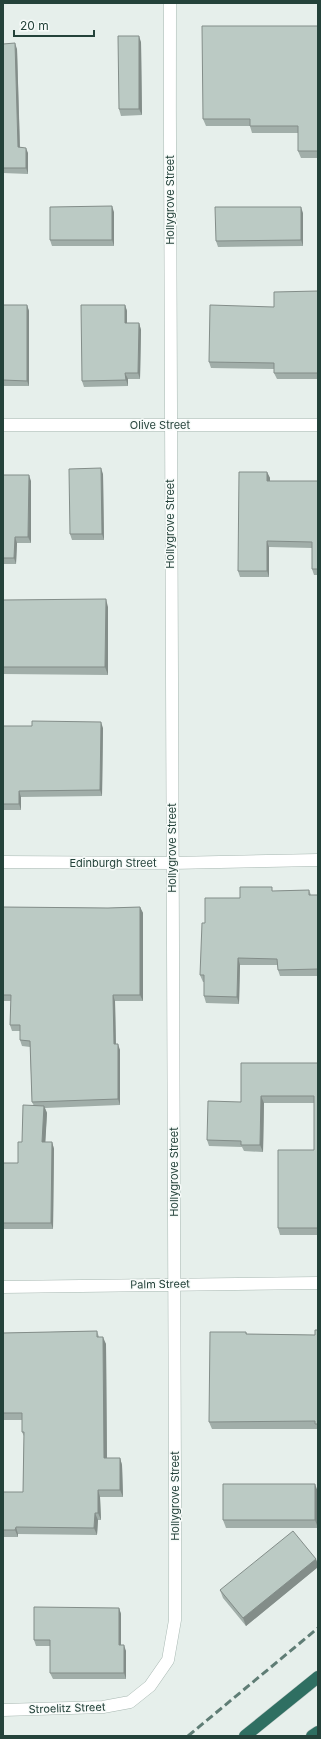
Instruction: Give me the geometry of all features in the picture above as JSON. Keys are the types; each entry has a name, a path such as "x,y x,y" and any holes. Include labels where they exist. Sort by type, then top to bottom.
{"highway":[{"path":"245,1736 318,1677"},
{"path":"312,1736 318,1732"}],"street":[{"name":"Hollygrove Street","path":"150,1686 168,1660 175,1620 175,1284 169,425 170,3"},
{"name":"Olive Street","path":"3,425 318,425"},
{"name":"Edinburgh Street","path":"3,862 172,863 318,860"},
{"name":"Palm Street","path":"3,1287 318,1283"},
{"name":"Stroelitz Street","path":"3,1710 103,1708 130,1702 150,1686"}],"building":[{"path":"202,26 318,26 318,151 298,151 298,126 250,126 250,119 203,119"},
{"path":"118,36 139,36 139,109 119,109"},
{"path":"15,43 18,147 26,148 26,168 3,168 3,44"},
{"path":"112,206 112,240 50,240 50,207"},
{"path":"215,207 301,207 301,240 216,241"},
{"path":"318,291 318,373 274,373 274,363 209,362 210,305 274,307 274,292"},
{"path":"3,305 27,305 27,381 3,380"},
{"path":"81,305 125,305 125,323 139,323 138,373 125,373 126,380 82,381"},
{"path":"101,468 102,534 70,534 69,469"},
{"path":"239,472 267,472 267,481 318,481 318,569 312,569 312,542 267,541 267,571 238,571"},
{"path":"3,475 29,475 28,537 15,537 14,558 3,558"},
{"path":"106,599 105,667 3,667 3,600"},
{"path":"32,721 101,722 100,790 19,791 19,804 3,804 3,726 32,726"},
{"path":"240,887 272,887 272,891 309,890 309,895 318,895 318,969 278,970 277,959 238,958 237,997 204,996 204,975 200,975 202,923 205,923 205,898 240,898"},
{"path":"3,907 140,907 140,995 113,995 114,1044 118,1044 118,1099 32,1102 30,1041 20,1040 20,1025 10,1025 11,995 3,995"},
{"path":"241,1063 318,1063 318,1228 278,1228 278,1150 314,1150 314,1096 261,1096 260,1145 241,1145 241,1141 207,1140 208,1101 241,1102"},
{"path":"23,1105 44,1106 42,1142 52,1142 51,1223 3,1223 3,1163 18,1163 18,1142 22,1142"},
{"path":"315,1330 318,1330 318,1424 315,1424 315,1421 209,1422 210,1332 315,1335"},
{"path":"97,1331 97,1337 103,1337 104,1458 120,1458 120,1490 98,1490 98,1513 95,1513 94,1528 16,1527 15,1530 3,1530 3,1492 23,1492 24,1432 22,1432 22,1413 3,1413 3,1333"},
{"path":"223,1484 315,1484 315,1520 223,1520"},
{"path":"293,1531 316,1559 243,1618 220,1590"},
{"path":"34,1607 119,1608 119,1645 124,1645 124,1673 50,1673 50,1640 34,1640"}],"railway":[{"path":"188,1736 318,1628"}]}
